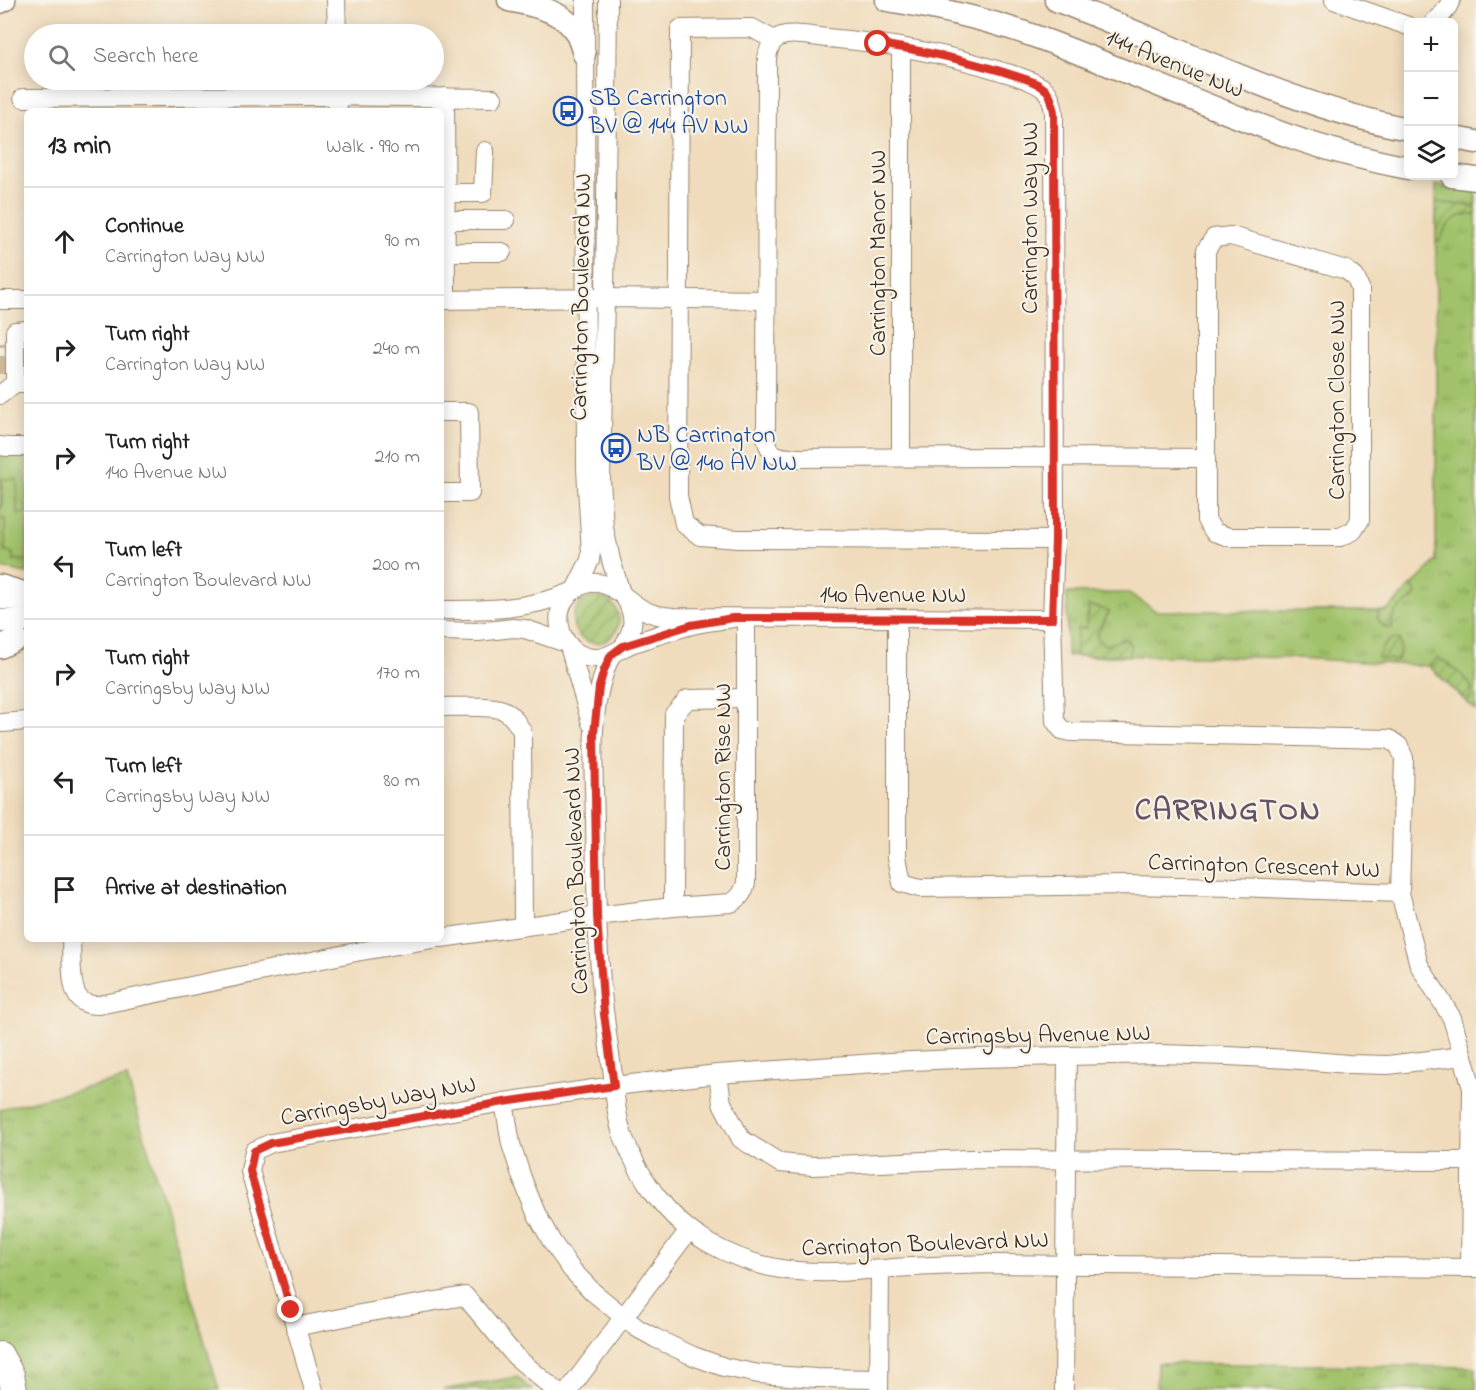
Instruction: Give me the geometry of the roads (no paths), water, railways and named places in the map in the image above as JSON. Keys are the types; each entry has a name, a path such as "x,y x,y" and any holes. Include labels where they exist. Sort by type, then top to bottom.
{"highway":[{"path":"0,1358 11,1374 14,1390"}],"main road":[{"path":"509,0 547,10 562,18 577,34 585,54"},
{"name":"144 Avenue NW","path":"887,0 967,16 1032,35 1291,137 1404,167"},
{"name":"144 Avenue NW","path":"1056,0 1282,93 1333,110 1404,128"},
{"path":"1458,139 1476,142"},
{"path":"1458,177 1476,179"},
{"path":"0,586 24,593"},
{"path":"0,621 14,637"},
{"path":"0,1358 5,1390"}],"street":[{"path":"336,0 337,24"},
{"name":"Carrington Boulevard NW","path":"573,591 590,560 591,553 586,469 585,0"},
{"name":"Carrington Boulevard NW","path":"608,0 602,506 604,528 622,594"},
{"path":"1334,0 1404,25"},
{"path":"1440,18 1447,10 1451,0"},
{"path":"1055,540 738,539 700,536 684,524 678,496 680,29 752,28 774,40 769,46 767,58 766,300 766,438 773,453 780,457 792,458 1206,458"},
{"name":"Carrington Way NW","path":"774,40 785,35 799,35 857,41 954,58 1027,80 1041,86 1052,100 1054,112 1055,540 1052,619"},
{"name":"Carrington Manor NW","path":"901,48 901,457"},
{"path":"23,98 117,104 243,104 338,96 493,98"},
{"path":"445,97 444,300 605,298 766,300"},
{"path":"446,193 483,193 484,151"},
{"path":"446,220 506,220"},
{"name":"Carrington Close NW","path":"1231,236 1346,270 1355,276 1360,288 1360,520 1353,531 1340,537 1229,537 1214,532 1206,520 1206,458 1206,250 1214,238 1231,236"},
{"path":"446,252 502,252"},
{"path":"0,300 24,300"},
{"path":"9,386 15,335"},
{"path":"444,412 469,412 470,493 444,493"},
{"path":"0,446 24,447"},
{"name":"140 Avenue NW","path":"444,610 487,610 537,604 552,600 586,584 598,583 611,586 643,610 656,615 687,618 1052,619"},
{"path":"568,645 561,633 559,619 562,604 573,591"},
{"path":"617,651 631,635 633,621 631,607 622,594"},
{"path":"0,600 24,601"},
{"name":"140 Avenue NW","path":"444,631 525,629 568,645 585,656 598,658 681,628 739,618"},
{"name":"Carrington Rise NW","path":"444,938 523,925 732,903 738,900 746,883 746,698 739,618"},
{"name":"Carrington Crescent NW","path":"897,618 897,857 902,883 920,888 1124,885 1400,893 1404,758 1399,746 1389,740 1062,730 1055,721 1052,619"},
{"name":"Carrington Boulevard NW","path":"568,645 594,733"},
{"name":"Carrington Boulevard NW","path":"617,651 604,670 599,687 594,733 597,916 604,1014 622,1133 634,1161 657,1196 688,1230 730,1254 769,1268 795,1272 817,1273 940,1265 1066,1263 1473,1268"},
{"path":"673,908 674,714 688,699 746,698"},
{"path":"444,707 481,707 502,710 515,719 522,730 523,925"},
{"path":"2,723 24,722"},
{"path":"1400,893 1419,965 1452,1018 1472,1088 1473,1268"},
{"path":"71,942 75,993 81,1001 89,1005 99,1005 356,952 416,942"},
{"name":"Carringsby Avenue NW","path":"614,1086 718,1074 979,1058 1160,1054 1388,1065 1463,1056"},
{"path":"1064,1390 1067,1056"},
{"path":"718,1074 722,1103 741,1139 780,1163 813,1166 969,1160 1471,1161"},
{"name":"Carringsby Way NW","path":"314,1390 250,1171 254,1151 271,1143 504,1102 614,1086"},
{"path":"504,1102 511,1143 536,1213 552,1242 572,1270 593,1292 624,1317 655,1338 693,1356 759,1374 879,1385 880,1269"},
{"path":"569,1390 688,1230"},
{"path":"296,1328 360,1314 465,1296 515,1356 555,1390"}],"tunnel":[{"path":"2,374 3,343"}],"place":[{"name":"SB Carrington BV @ 144 AV NW","path":"568,111"},
{"name":"NB Carrington BV @ 140 AV NW","path":"616,448"}],"district":[{"name":"CARRINGTON","path":"1228,809"}]}
